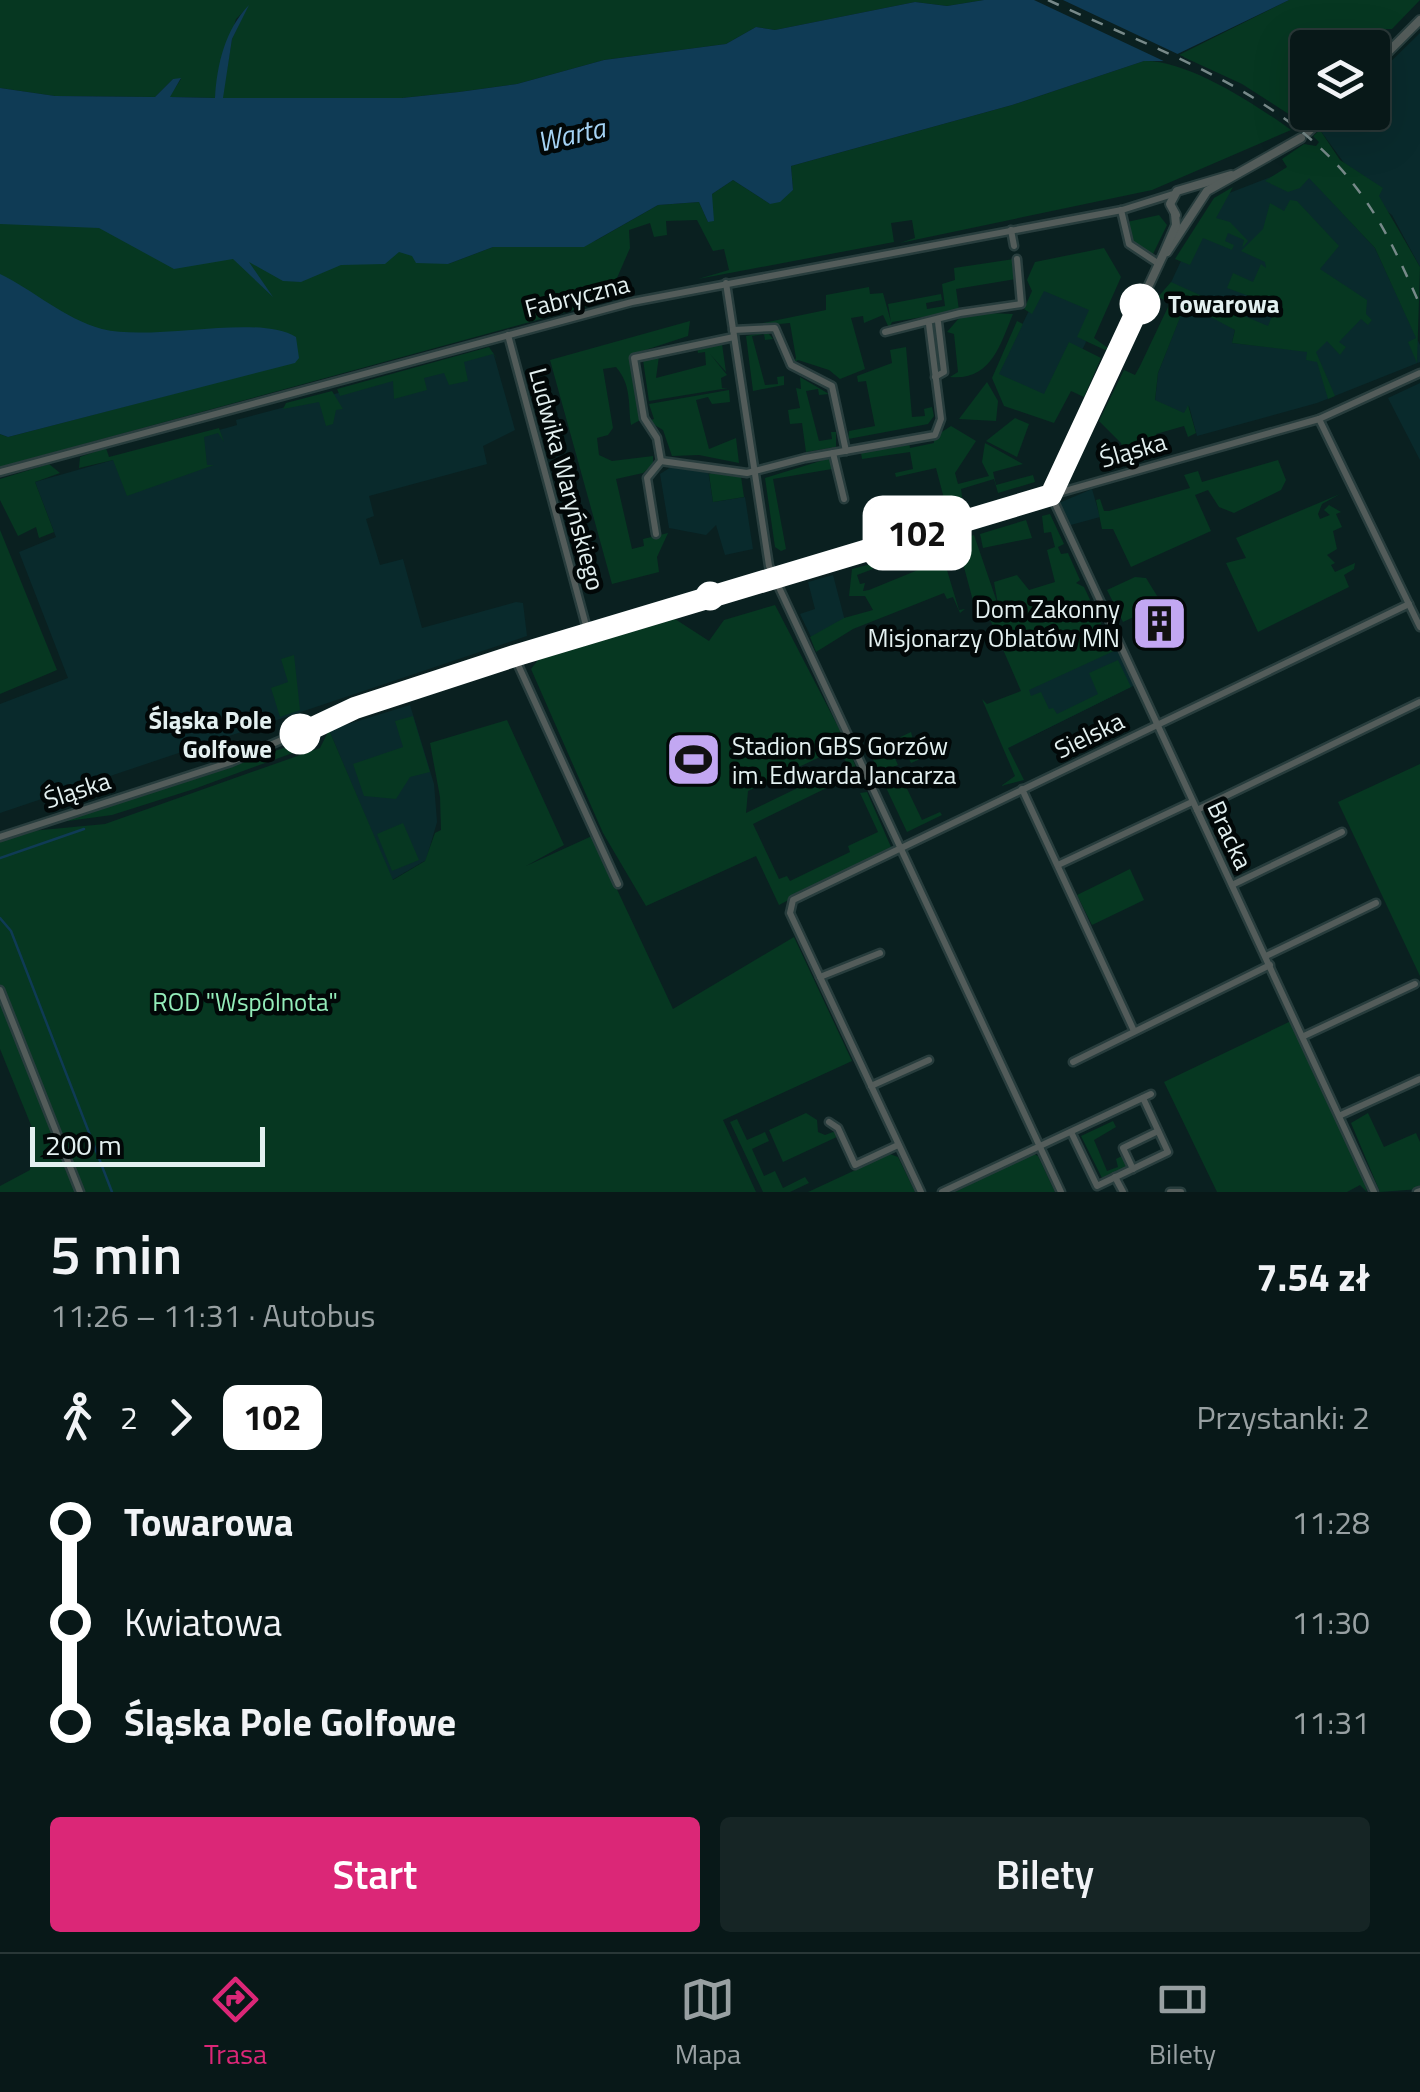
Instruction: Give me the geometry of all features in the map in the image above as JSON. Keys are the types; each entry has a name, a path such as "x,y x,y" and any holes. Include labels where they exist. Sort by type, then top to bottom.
{"street":[{"path":"1390,50 1420,20"},
{"path":"1161,260 1207,191 1245,172 1309,130"},
{"path":"1051,495 1176,225 1170,204 1172,194 1245,172"},
{"path":"1188,189 1199,202"},
{"name":"Fabryczna","path":"0,472 508,335 726,284 1121,210 1172,194"},
{"path":"1121,210 1129,244 1161,260"},
{"path":"1175,214 1190,216"},
{"path":"1011,230 1014,246"},
{"path":"885,332 938,322 962,312 1021,304 1017,259"},
{"path":"726,284 772,577 1061,1192"},
{"path":"935,377 944,373 938,322"},
{"path":"662,461 753,472 938,433 941,419 929,324"},
{"path":"662,461 658,438 644,418 634,358 775,328 791,365 832,386 846,450"},
{"name":"Ludwika Waryńskiego","path":"508,335 588,632"},
{"name":"Śląska","path":"0,836 232,762 355,708 514,656 1319,418 1420,373"},
{"path":"1319,418 1420,627"},
{"path":"833,453 844,500"},
{"path":"656,534 647,478 662,461"},
{"name":"Bracka","path":"1051,495 1374,1192"},
{"name":"Sielska","path":"820,977 789,906 793,900 1409,604"},
{"path":"514,656 618,884"},
{"path":"1058,866 1420,702"},
{"path":"1022,789 1134,1031"},
{"path":"1232,884 1342,832"},
{"path":"1266,956 1376,903"},
{"path":"880,953 820,977 921,1192"},
{"path":"1073,1062 1270,965"},
{"path":"1304,1036 1415,984"},
{"path":"0,990 80,1192"},
{"path":"871,1086 929,1060"},
{"path":"1341,1115 1420,1079"},
{"path":"942,1192 1147,1096 1168,1152 1097,1186 1071,1132"},
{"path":"828,1122 838,1128 856,1165 898,1144"},
{"path":"1132,1169 1123,1148 1158,1131"},
{"path":"1116,1177 1123,1192"},
{"path":"1170,1192 1181,1192"}],"shaded area":[{"path":"1420,33 1420,267 1392,215 1369,197 1320,130 1390,130 1390,62"},
{"path":"1299,166 1375,248 1420,345 1420,362 1317,403 1197,436 1189,406 1184,414 1155,401 1158,373 1183,309 1191,306 1225,322 1235,330 1232,343 1316,352 1279,344 1167,291 1200,220 1224,195"},
{"path":"1042,284 1100,313 1055,406 996,378"},
{"path":"493,352 515,430 483,446 487,464 369,496 374,516 366,519 380,565 403,559 422,628 516,602 523,603 527,636 0,813 0,704 68,678 19,552 56,537 35,482 237,425 236,420"},
{"path":"1420,383 1420,460 1388,398"},
{"path":"674,465 708,470 713,502 745,497 753,549 725,555 716,525 706,535 669,528 660,474"},
{"path":"1092,489 1100,517 1067,526 1059,503"},
{"path":"833,575 845,621 811,637 800,614 815,609 808,582"},
{"path":"1119,647 1137,684 1008,748 1025,691"},
{"path":"410,705 434,784 437,822 426,860 392,880 329,730"}],"green space":[{"path":"0,0 984,0 947,6 915,2 775,30 756,27 726,44 604,60 517,84 459,92 402,98 222,98 232,39 246,9 236,19 215,98 169,97 181,79 173,79 155,97 55,96 0,88"},
{"path":"1289,0 1420,0 1392,29 1290,30 1290,115 1242,84 1179,55"},
{"path":"1144,61 1200,76 1240,96 1291,130 1152,190 900,243 915,238 912,220 891,223 894,242 698,279 729,270 724,249 713,251 697,220 666,221 667,235 654,237 650,223 629,230 630,248 607,301 0,467 0,434 8,437 188,390 209,378 100,340 0,281 0,221 40,219 399,249 448,264 493,247 595,241 658,205 699,202 708,222 712,194 733,180 770,204 793,190 791,166 1012,105"},
{"path":"1320,130 1340,160 1383,188 1379,196 1420,267 1417,363 1408,342 1416,338 1375,248 1309,178 1300,188 1288,192 1265,181 1287,167 1282,159 1304,144 1316,146 1319,142 1313,136"},
{"path":"1233,187 1216,218 1230,222 1248,241 1242,248 1244,240 1228,233 1225,241 1234,245 1232,250 1203,238 1190,265 1175,259 1214,198"},
{"path":"1290,200 1297,201 1339,246 1320,269 1367,300 1366,314 1372,320 1368,325 1361,319 1339,342 1346,347 1340,355 1327,341 1316,352 1335,396 1328,399 1317,362 1306,360 1307,352 1232,343 1235,330 1190,306 1183,310 1158,373 1155,400 1184,413 1188,405 1196,433 1188,437 1184,426 1156,434 1160,445 1125,455 1121,443 1099,421 1124,370 1135,375 1140,366 1168,307 1169,302 1158,297 1171,282 1202,296 1199,304 1219,313 1223,307 1268,326 1276,306 1227,288 1233,273 1253,282 1261,264 1266,268 1265,262 1241,251 1263,229 1270,203 1284,211"},
{"path":"1159,215 1167,225 1152,256 1133,242 1127,222"},
{"path":"1104,248 1121,277 1094,338 1108,348 1105,350 1077,337 1089,310 1044,291 1032,314 1024,309 1032,291 1027,280 1035,262"},
{"path":"1014,259 1016,279 956,289 959,310 937,320 935,315 892,322 889,328 883,315 864,323 863,316 851,318 865,369 840,379 829,370 798,360 793,363 796,358 790,323 744,327 826,310 826,295 869,287 870,294 883,293 891,322 888,304 941,294 942,300 926,303 927,309 945,306 942,284 955,280 954,268"},
{"path":"1013,314 998,349 985,367 975,373 950,377 958,372 954,334 947,332 960,317"},
{"path":"690,321 688,336 633,354 644,418 631,425 625,381 616,367 603,369 613,428 608,435 597,438 599,455 612,461 653,456 653,464 643,473 616,479 632,549 644,546 643,539 668,533 657,557 659,572 612,584 550,360"},
{"path":"1017,321 1023,324 999,374 1044,394 1069,342 1101,358 1084,397 1071,391 1054,423 1004,406 992,378"},
{"path":"762,333 769,334 773,339 765,340 764,334 752,336 765,385 778,384 777,377 784,376 784,385 753,391 746,336"},
{"path":"722,344 726,372 710,354 727,375 721,378 722,388 728,388 649,401 643,360 659,356 656,378 706,365 705,352 698,353 697,348"},
{"path":"489,347 497,359 493,354 464,362 468,381 449,385 444,373 424,378 427,390 394,399 393,381 340,396 337,389"},
{"path":"906,347 912,417 925,416 924,409 932,407 934,416 928,424 848,439 849,431 875,426 866,381 858,382 857,376 892,363 890,350"},
{"path":"800,377 829,394 819,395 818,389 806,391 819,441 832,439 831,432 836,432 836,447 806,452 802,423 790,424 788,410 800,408 796,388 801,389"},
{"path":"987,382 998,401 996,421 959,419"},
{"path":"729,390 730,402 712,404 708,397 696,400 709,449 736,438 739,463 699,455 672,456 663,430 648,421 654,419 649,404"},
{"path":"332,391 343,409 336,410 333,424 326,426 319,402 283,409 286,403"},
{"path":"1015,418 1029,424 1017,457 986,441"},
{"path":"951,426 976,441 955,473 958,484 989,476 982,462 985,443 1023,464 993,472 996,485 1033,475 1035,482 998,493 994,479 961,489 963,504 947,510 936,468 896,477 895,473 913,469 910,452 862,459 861,453 909,442 910,448 934,443 934,437"},
{"path":"219,428 224,442 218,433 204,437 207,465 214,465 127,496 113,460 79,468 80,457 106,448 109,457"},
{"path":"830,458 832,469 773,479 786,549 781,551 775,547 765,478"},
{"path":"1278,460 1286,480 1281,490 1234,513 1219,507 1208,490 1195,495 1211,531 1131,567 1113,529 1102,529 1096,500 1100,499 1104,511 1109,511 1190,488 1184,475 1198,471 1202,482"},
{"path":"49,464 60,473 35,482 54,532 39,538 36,527 18,536 0,500 0,479"},
{"path":"709,474 741,477 744,497 713,502"},
{"path":"1340,494 1322,504 1318,514 1320,519 1330,515 1324,510 1329,505 1341,512 1336,514 1342,527 1333,531 1337,549 1327,555 1335,563 1331,565 1335,572 1355,563 1354,569 1344,575 1349,587 1258,632 1226,563 1246,558 1236,538"},
{"path":"1050,514 1064,544 1058,547 1061,554 1068,553 1080,580 1076,583 1084,587 1114,651 1029,690 1031,696 1041,692 1049,709 1057,714 1098,694 1089,673 1118,660 1131,687 1008,748 1024,780 1001,786 1015,776 982,699 987,704 1021,691 988,615 979,618 976,612 957,541 940,547 959,610 965,609 960,613 953,597 947,599 944,593 853,629 816,652 810,637 844,618 873,610 865,596 849,596 852,569 871,564 873,569 857,575 860,584 865,583 863,591 869,590 918,570 916,551 974,535 998,605 994,582 1017,575 1029,590 1055,582 1047,550 1055,547 1051,532 1044,533 1042,516"},
{"path":"1026,520 1032,538 983,548 980,534"},
{"path":"0,530 57,670 0,694"},
{"path":"1135,577 1146,578 1162,604 1123,622 1107,590"},
{"name":"Stadion GBS Gorzów im. Edwarda Jancarza","path":"775,605 847,744 862,783 857,788 851,776 753,824 779,879 787,876 790,881 850,852 848,846 878,832 860,793 867,792 891,847 779,905 756,856 646,906 603,833 531,669 538,660 675,619 709,641 724,620","holes":["839,748 847,764 746,813 748,791"]},
{"path":"294,655 300,710 280,717 271,688 288,682 281,659"},
{"path":"413,716 430,772 410,777 396,799 364,796 353,764 403,747 395,721"},
{"name":"ROD \"Wspólnota\"","path":"507,720 564,845 526,866 592,836 673,1009 794,937 852,1061 723,1120 756,1192 0,1192 0,1186 30,1170 33,1130 0,1049 0,841 31,831 105,824 320,748 329,730 393,880 425,861 435,833 441,830 440,797 430,743"},
{"path":"322,731 309,747 194,789 112,815 53,823 287,747"},
{"path":"911,732 918,760 911,763 901,742 890,748 898,765 880,773 869,752"},
{"path":"1420,764 1420,976 1338,802"},
{"path":"899,772 922,820 940,812 942,815 907,832 882,779"},
{"path":"403,823 419,860 392,871 377,834"},
{"path":"1130,869 1144,900 1092,925 1077,895"},
{"path":"1291,1021 1362,1170 1367,1192 1360,1185 1347,1192 1217,1192 1164,1082"},
{"path":"806,1113 817,1120 818,1132 825,1135 836,1131 839,1136 783,1162 769,1130"},
{"path":"1368,1113 1384,1147 1416,1133 1420,1142 1420,1189 1380,1192 1351,1123"},
{"path":"737,1119 747,1140 765,1132 769,1141 752,1149 764,1176 775,1171 783,1188 805,1177 809,1183 790,1192 763,1192 730,1122"},
{"path":"1113,1121 1116,1127 1094,1140 1107,1171 1118,1167 1116,1159 1124,1155 1129,1166 1102,1178 1081,1136"},
{"path":"1032,1153 1038,1156 1055,1192 955,1192"},
{"path":"890,1154 898,1157 915,1192 808,1192"}],"water":[{"name":"Warta","path":"984,0 1289,0 1163,61 1144,61 1012,105 791,166 793,190 780,202 770,204 733,180 712,194 714,221 708,222 699,202 658,205 584,247 493,247 448,264 416,263 412,256 399,252 385,264 341,265 301,282 283,281 249,262 273,297 233,259 174,269 99,228 0,224 0,88 55,96 155,97 173,79 181,78 170,97 215,98 224,48 249,5 232,39 223,98 402,98 459,92 517,84 604,60 726,44 756,27 775,30 915,2 947,6"},
{"path":"0,274 75,318 102,329 278,330 296,337 299,358 295,363 8,437 0,434"}],"pier":[{"path":"1034,0 1063,0 1184,57 1170,64"}],"waterway":[{"path":"0,858 84,829"},
{"path":"0,918 11,931 112,1192"}],"railway":[{"path":"1048,0 1175,56 1257,100 1294,126 1328,156 1368,204 1420,305"}],"bus line":[{"name":"102","path":"300,734 355,708 514,656 1051,495 1140,304"}],"place":[{"name":"Towarowa","path":"1140,304"},
{"name":"Dom Zakonny Misjonarzy Oblatów MN","path":"1159,623"},
{"name":"Śląska Pole Golfowe","path":"300,734"},
{"name":"Stadion GBS Gorzów im. Edwarda Jancarza","path":"693,760"}]}
